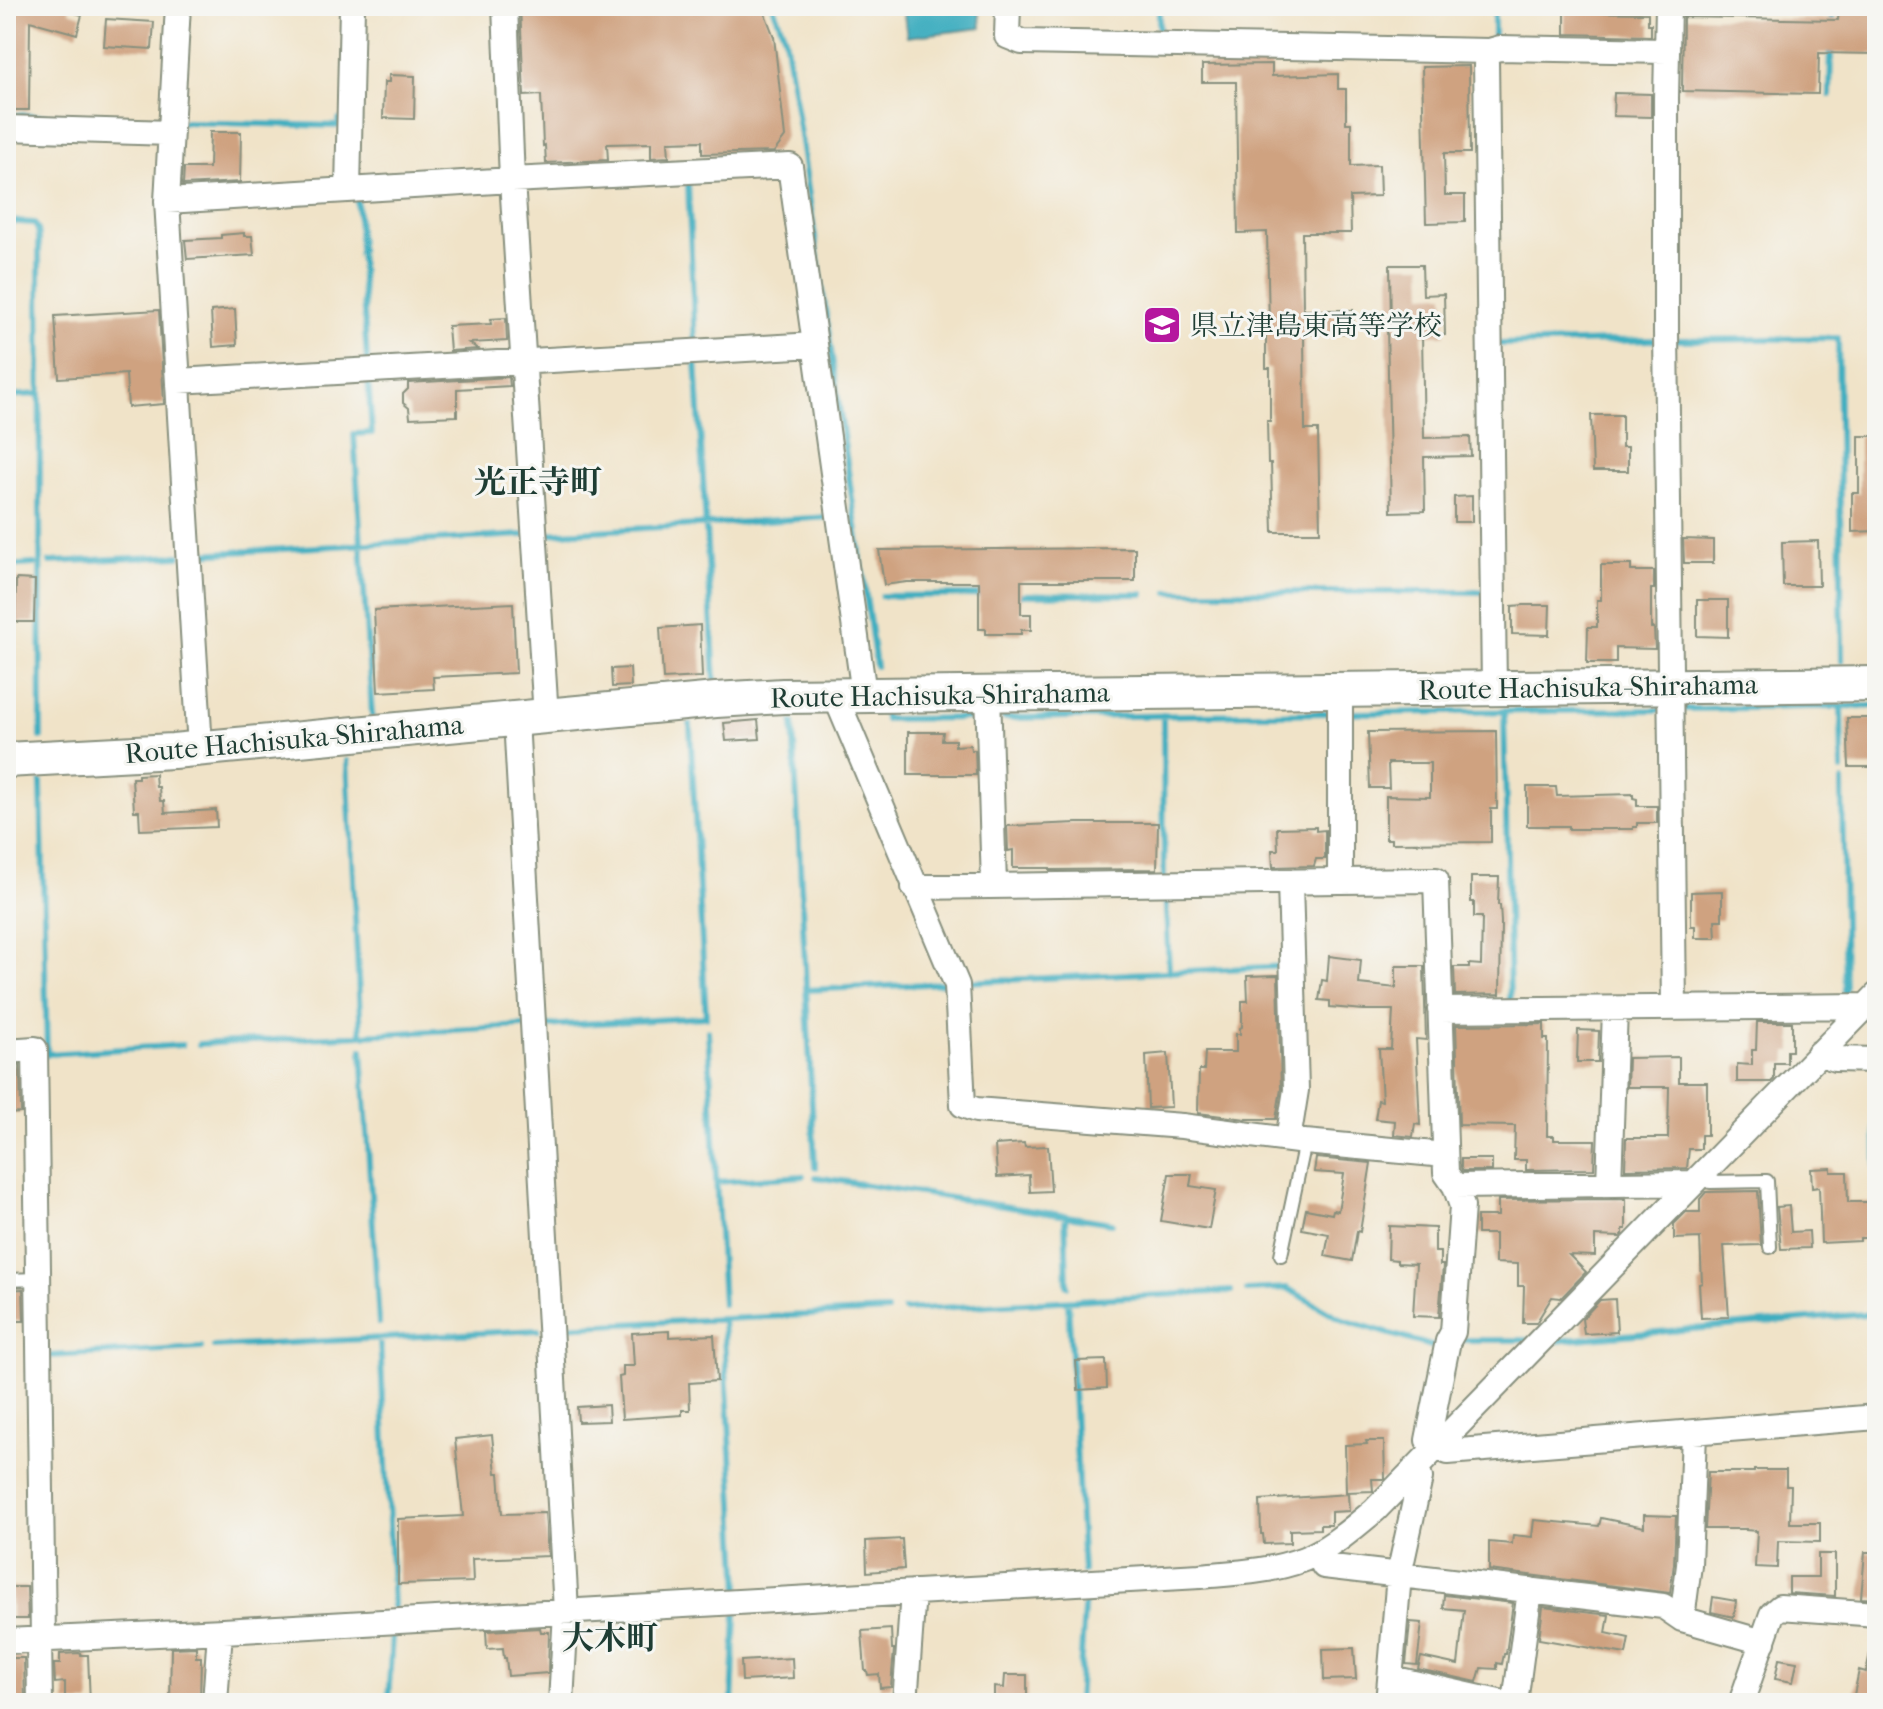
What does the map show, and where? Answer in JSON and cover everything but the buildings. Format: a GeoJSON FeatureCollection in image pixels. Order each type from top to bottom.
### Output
{"type":"FeatureCollection","features":[{"type":"Feature","properties":{"kind":"main road","name":"Route Hachisuka-Shirahama"},"geometry":{"type":"LineString","coordinates":[[6,760],[200,748],[716,700],[988,693],[1877,684]]}},
{"type":"Feature","properties":{"kind":"street"},"geometry":{"type":"LineString","coordinates":[[178,6],[167,201],[200,748]]}},
{"type":"Feature","properties":{"kind":"street"},"geometry":{"type":"LineString","coordinates":[[348,190],[352,6]]}},
{"type":"Feature","properties":{"kind":"street"},"geometry":{"type":"LineString","coordinates":[[505,6],[524,361],[531,718],[566,1611],[561,1703]]}},
{"type":"Feature","properties":{"kind":"street"},"geometry":{"type":"LineString","coordinates":[[1008,6],[1007,36],[1022,42],[1489,51],[1500,48],[1667,51]]}},
{"type":"Feature","properties":{"kind":"street"},"geometry":{"type":"LineString","coordinates":[[1668,6],[1666,331],[1674,1008]]}},
{"type":"Feature","properties":{"kind":"street"},"geometry":{"type":"LineString","coordinates":[[1489,51],[1486,59],[1494,688]]}},
{"type":"Feature","properties":{"kind":"street"},"geometry":{"type":"LineString","coordinates":[[6,128],[171,133]]}},
{"type":"Feature","properties":{"kind":"street"},"geometry":{"type":"LineString","coordinates":[[167,201],[790,166],[815,345],[850,695],[914,887],[957,985],[963,1105],[976,1110],[1182,1126],[1296,1141],[1445,1155]]}},
{"type":"Feature","properties":{"kind":"street"},"geometry":{"type":"LineString","coordinates":[[178,381],[815,345]]}},
{"type":"Feature","properties":{"kind":"street"},"geometry":{"type":"LineString","coordinates":[[1340,690],[1340,881]]}},
{"type":"Feature","properties":{"kind":"street"},"geometry":{"type":"LineString","coordinates":[[988,693],[994,885]]}},
{"type":"Feature","properties":{"kind":"street"},"geometry":{"type":"LineString","coordinates":[[914,887],[1436,880],[1446,1173],[1455,1186],[1462,1206],[1453,1332],[1448,1341],[1428,1440],[1448,1452],[1877,1417]]}},
{"type":"Feature","properties":{"kind":"street"},"geometry":{"type":"LineString","coordinates":[[1290,882],[1296,1141]]}},
{"type":"Feature","properties":{"kind":"street"},"geometry":{"type":"LineString","coordinates":[[1440,1010],[1674,1008],[1871,1000]]}},
{"type":"Feature","properties":{"kind":"street"},"geometry":{"type":"LineString","coordinates":[[6,1641],[1255,1572],[1306,1559],[1344,1536],[1375,1510],[1871,1000]]}},
{"type":"Feature","properties":{"kind":"street"},"geometry":{"type":"LineString","coordinates":[[1609,1184],[1615,1009]]}},
{"type":"Feature","properties":{"kind":"street"},"geometry":{"type":"LineString","coordinates":[[6,1051],[35,1049],[40,1703]]}},
{"type":"Feature","properties":{"kind":"street"},"geometry":{"type":"LineString","coordinates":[[1819,1053],[1835,1059],[1877,1060]]}},
{"type":"Feature","properties":{"kind":"street"},"geometry":{"type":"LineString","coordinates":[[1455,1186],[1609,1184],[1697,1179]]}},
{"type":"Feature","properties":{"kind":"street"},"geometry":{"type":"LineString","coordinates":[[1682,1619],[1689,1565],[1694,1433]]}},
{"type":"Feature","properties":{"kind":"street"},"geometry":{"type":"LineString","coordinates":[[1388,1703],[1399,1575],[1420,1478],[1417,1467]]}},
{"type":"Feature","properties":{"kind":"street"},"geometry":{"type":"LineString","coordinates":[[1317,1553],[1324,1566],[1663,1606],[1682,1619],[1763,1642]]}},
{"type":"Feature","properties":{"kind":"street"},"geometry":{"type":"LineString","coordinates":[[1515,1703],[1530,1590]]}},
{"type":"Feature","properties":{"kind":"street"},"geometry":{"type":"LineString","coordinates":[[905,1703],[913,1592]]}},
{"type":"Feature","properties":{"kind":"street"},"geometry":{"type":"LineString","coordinates":[[1741,1703],[1772,1614],[1780,1607],[1877,1614]]}},
{"type":"Feature","properties":{"kind":"street"},"geometry":{"type":"LineString","coordinates":[[215,1703],[220,1631]]}},
{"type":"Feature","properties":{"kind":"street"},"geometry":{"type":"LineString","coordinates":[[1391,1678],[1453,1698],[1503,1703]]}},
{"type":"Feature","properties":{"kind":"lane"},"geometry":{"type":"LineString","coordinates":[[1281,1255],[1296,1141]]}},
{"type":"Feature","properties":{"kind":"lane"},"geometry":{"type":"LineString","coordinates":[[1697,1179],[1710,1182],[1767,1181],[1770,1247]]}},
{"type":"Feature","properties":{"kind":"lane"},"geometry":{"type":"LineString","coordinates":[[6,1280],[38,1279]]}},
{"type":"Feature","properties":{"kind":"water"},"geometry":{"type":"Polygon","coordinates":[[[903,6],[979,6],[981,28],[907,37],[903,6]]]}},
{"type":"Feature","properties":{"kind":"waterway"},"geometry":{"type":"LineString","coordinates":[[773,6],[785,37],[876,666]]}},
{"type":"Feature","properties":{"kind":"waterway"},"geometry":{"type":"LineString","coordinates":[[1159,6],[1159,36]]}},
{"type":"Feature","properties":{"kind":"waterway"},"geometry":{"type":"LineString","coordinates":[[1494,6],[1494,40]]}},
{"type":"Feature","properties":{"kind":"waterway"},"geometry":{"type":"LineString","coordinates":[[1832,6],[1832,28]]}},
{"type":"Feature","properties":{"kind":"waterway"},"geometry":{"type":"LineString","coordinates":[[1830,95],[1831,47]]}},
{"type":"Feature","properties":{"kind":"waterway"},"geometry":{"type":"LineString","coordinates":[[6,115],[159,120]]}},
{"type":"Feature","properties":{"kind":"waterway"},"geometry":{"type":"LineString","coordinates":[[184,122],[338,126],[339,120]]}},
{"type":"Feature","properties":{"kind":"waterway"},"geometry":{"type":"LineString","coordinates":[[688,184],[695,345]]}},
{"type":"Feature","properties":{"kind":"waterway"},"geometry":{"type":"LineString","coordinates":[[357,199],[367,361]]}},
{"type":"Feature","properties":{"kind":"waterway"},"geometry":{"type":"LineString","coordinates":[[6,221],[34,223],[39,237],[41,737]]}},
{"type":"Feature","properties":{"kind":"waterway"},"geometry":{"type":"LineString","coordinates":[[1677,340],[1838,338],[1842,661]]}},
{"type":"Feature","properties":{"kind":"waterway"},"geometry":{"type":"LineString","coordinates":[[1500,344],[1653,340]]}},
{"type":"Feature","properties":{"kind":"waterway"},"geometry":{"type":"LineString","coordinates":[[696,360],[715,680]]}},
{"type":"Feature","properties":{"kind":"waterway"},"geometry":{"type":"LineString","coordinates":[[368,378],[372,433],[354,434],[372,715]]}},
{"type":"Feature","properties":{"kind":"waterway"},"geometry":{"type":"LineString","coordinates":[[6,396],[40,394]]}},
{"type":"Feature","properties":{"kind":"waterway"},"geometry":{"type":"LineString","coordinates":[[543,534],[831,517]]}},
{"type":"Feature","properties":{"kind":"waterway"},"geometry":{"type":"LineString","coordinates":[[198,554],[523,535]]}},
{"type":"Feature","properties":{"kind":"waterway"},"geometry":{"type":"LineString","coordinates":[[50,562],[179,556]]}},
{"type":"Feature","properties":{"kind":"waterway"},"geometry":{"type":"LineString","coordinates":[[6,566],[34,564]]}},
{"type":"Feature","properties":{"kind":"waterway"},"geometry":{"type":"LineString","coordinates":[[1169,592],[1486,592]]}},
{"type":"Feature","properties":{"kind":"waterway"},"geometry":{"type":"LineString","coordinates":[[1014,595],[1143,594]]}},
{"type":"Feature","properties":{"kind":"waterway"},"geometry":{"type":"LineString","coordinates":[[882,596],[987,595]]}},
{"type":"Feature","properties":{"kind":"waterway"},"geometry":{"type":"LineString","coordinates":[[1683,709],[1877,706]]}},
{"type":"Feature","properties":{"kind":"waterway"},"geometry":{"type":"LineString","coordinates":[[1841,707],[1842,770]]}},
{"type":"Feature","properties":{"kind":"waterway"},"geometry":{"type":"LineString","coordinates":[[1351,713],[1658,710]]}},
{"type":"Feature","properties":{"kind":"waterway"},"geometry":{"type":"LineString","coordinates":[[1504,711],[1510,1002]]}},
{"type":"Feature","properties":{"kind":"waterway"},"geometry":{"type":"LineString","coordinates":[[884,713],[885,719],[978,718]]}},
{"type":"Feature","properties":{"kind":"waterway"},"geometry":{"type":"LineString","coordinates":[[1004,718],[1329,713]]}},
{"type":"Feature","properties":{"kind":"waterway"},"geometry":{"type":"LineString","coordinates":[[1163,715],[1164,879]]}},
{"type":"Feature","properties":{"kind":"waterway"},"geometry":{"type":"LineString","coordinates":[[793,723],[815,1167]]}},
{"type":"Feature","properties":{"kind":"waterway"},"geometry":{"type":"LineString","coordinates":[[543,1026],[706,1017],[690,725]]}},
{"type":"Feature","properties":{"kind":"waterway"},"geometry":{"type":"LineString","coordinates":[[347,761],[361,1035]]}},
{"type":"Feature","properties":{"kind":"waterway"},"geometry":{"type":"LineString","coordinates":[[1842,782],[1845,998]]}},
{"type":"Feature","properties":{"kind":"waterway"},"geometry":{"type":"LineString","coordinates":[[41,783],[47,1055]]}},
{"type":"Feature","properties":{"kind":"waterway"},"geometry":{"type":"LineString","coordinates":[[1165,887],[1169,971]]}},
{"type":"Feature","properties":{"kind":"waterway"},"geometry":{"type":"LineString","coordinates":[[964,982],[1287,966]]}},
{"type":"Feature","properties":{"kind":"waterway"},"geometry":{"type":"LineString","coordinates":[[806,990],[947,983]]}},
{"type":"Feature","properties":{"kind":"waterway"},"geometry":{"type":"LineString","coordinates":[[199,1044],[523,1026]]}},
{"type":"Feature","properties":{"kind":"waterway"},"geometry":{"type":"LineString","coordinates":[[708,1031],[723,1304]]}},
{"type":"Feature","properties":{"kind":"waterway"},"geometry":{"type":"LineString","coordinates":[[47,1054],[182,1045]]}},
{"type":"Feature","properties":{"kind":"waterway"},"geometry":{"type":"LineString","coordinates":[[362,1050],[379,1323]]}},
{"type":"Feature","properties":{"kind":"waterway"},"geometry":{"type":"LineString","coordinates":[[1875,1071],[1877,1246]]}},
{"type":"Feature","properties":{"kind":"waterway"},"geometry":{"type":"LineString","coordinates":[[716,1182],[803,1176]]}},
{"type":"Feature","properties":{"kind":"waterway"},"geometry":{"type":"LineString","coordinates":[[816,1177],[1112,1223]]}},
{"type":"Feature","properties":{"kind":"waterway"},"geometry":{"type":"LineString","coordinates":[[1065,1215],[1067,1286]]}},
{"type":"Feature","properties":{"kind":"waterway"},"geometry":{"type":"LineString","coordinates":[[1247,1290],[1287,1288],[1343,1320],[1438,1348],[1437,1352]]}},
{"type":"Feature","properties":{"kind":"waterway"},"geometry":{"type":"LineString","coordinates":[[904,1310],[1231,1291]]}},
{"type":"Feature","properties":{"kind":"waterway"},"geometry":{"type":"LineString","coordinates":[[1068,1301],[1083,1571]]}},
{"type":"Feature","properties":{"kind":"waterway"},"geometry":{"type":"LineString","coordinates":[[560,1327],[887,1311]]}},
{"type":"Feature","properties":{"kind":"waterway"},"geometry":{"type":"LineString","coordinates":[[1555,1341],[1877,1313]]}},
{"type":"Feature","properties":{"kind":"waterway"},"geometry":{"type":"LineString","coordinates":[[723,1319],[739,1589]]}},
{"type":"Feature","properties":{"kind":"waterway"},"geometry":{"type":"LineString","coordinates":[[214,1347],[538,1330]]}},
{"type":"Feature","properties":{"kind":"waterway"},"geometry":{"type":"LineString","coordinates":[[380,1339],[393,1607]]}},
{"type":"Feature","properties":{"kind":"waterway"},"geometry":{"type":"LineString","coordinates":[[1455,1340],[1527,1340]]}},
{"type":"Feature","properties":{"kind":"waterway"},"geometry":{"type":"LineString","coordinates":[[49,1356],[201,1348]]}},
{"type":"Feature","properties":{"kind":"waterway"},"geometry":{"type":"LineString","coordinates":[[1078,1703],[1085,1594]]}},
{"type":"Feature","properties":{"kind":"waterway"},"geometry":{"type":"LineString","coordinates":[[732,1703],[736,1615]]}},
{"type":"Feature","properties":{"kind":"waterway"},"geometry":{"type":"LineString","coordinates":[[388,1703],[392,1635]]}},
{"type":"Feature","properties":{"kind":"place","name":"県立津島東高等学校"},"geometry":{"type":"Point","coordinates":[1162,325]}},
{"type":"Feature","properties":{"kind":"district","name":"光正寺町"},"geometry":{"type":"Point","coordinates":[538,482]}},
{"type":"Feature","properties":{"kind":"district","name":"大木町"},"geometry":{"type":"Point","coordinates":[610,1638]}}]}
